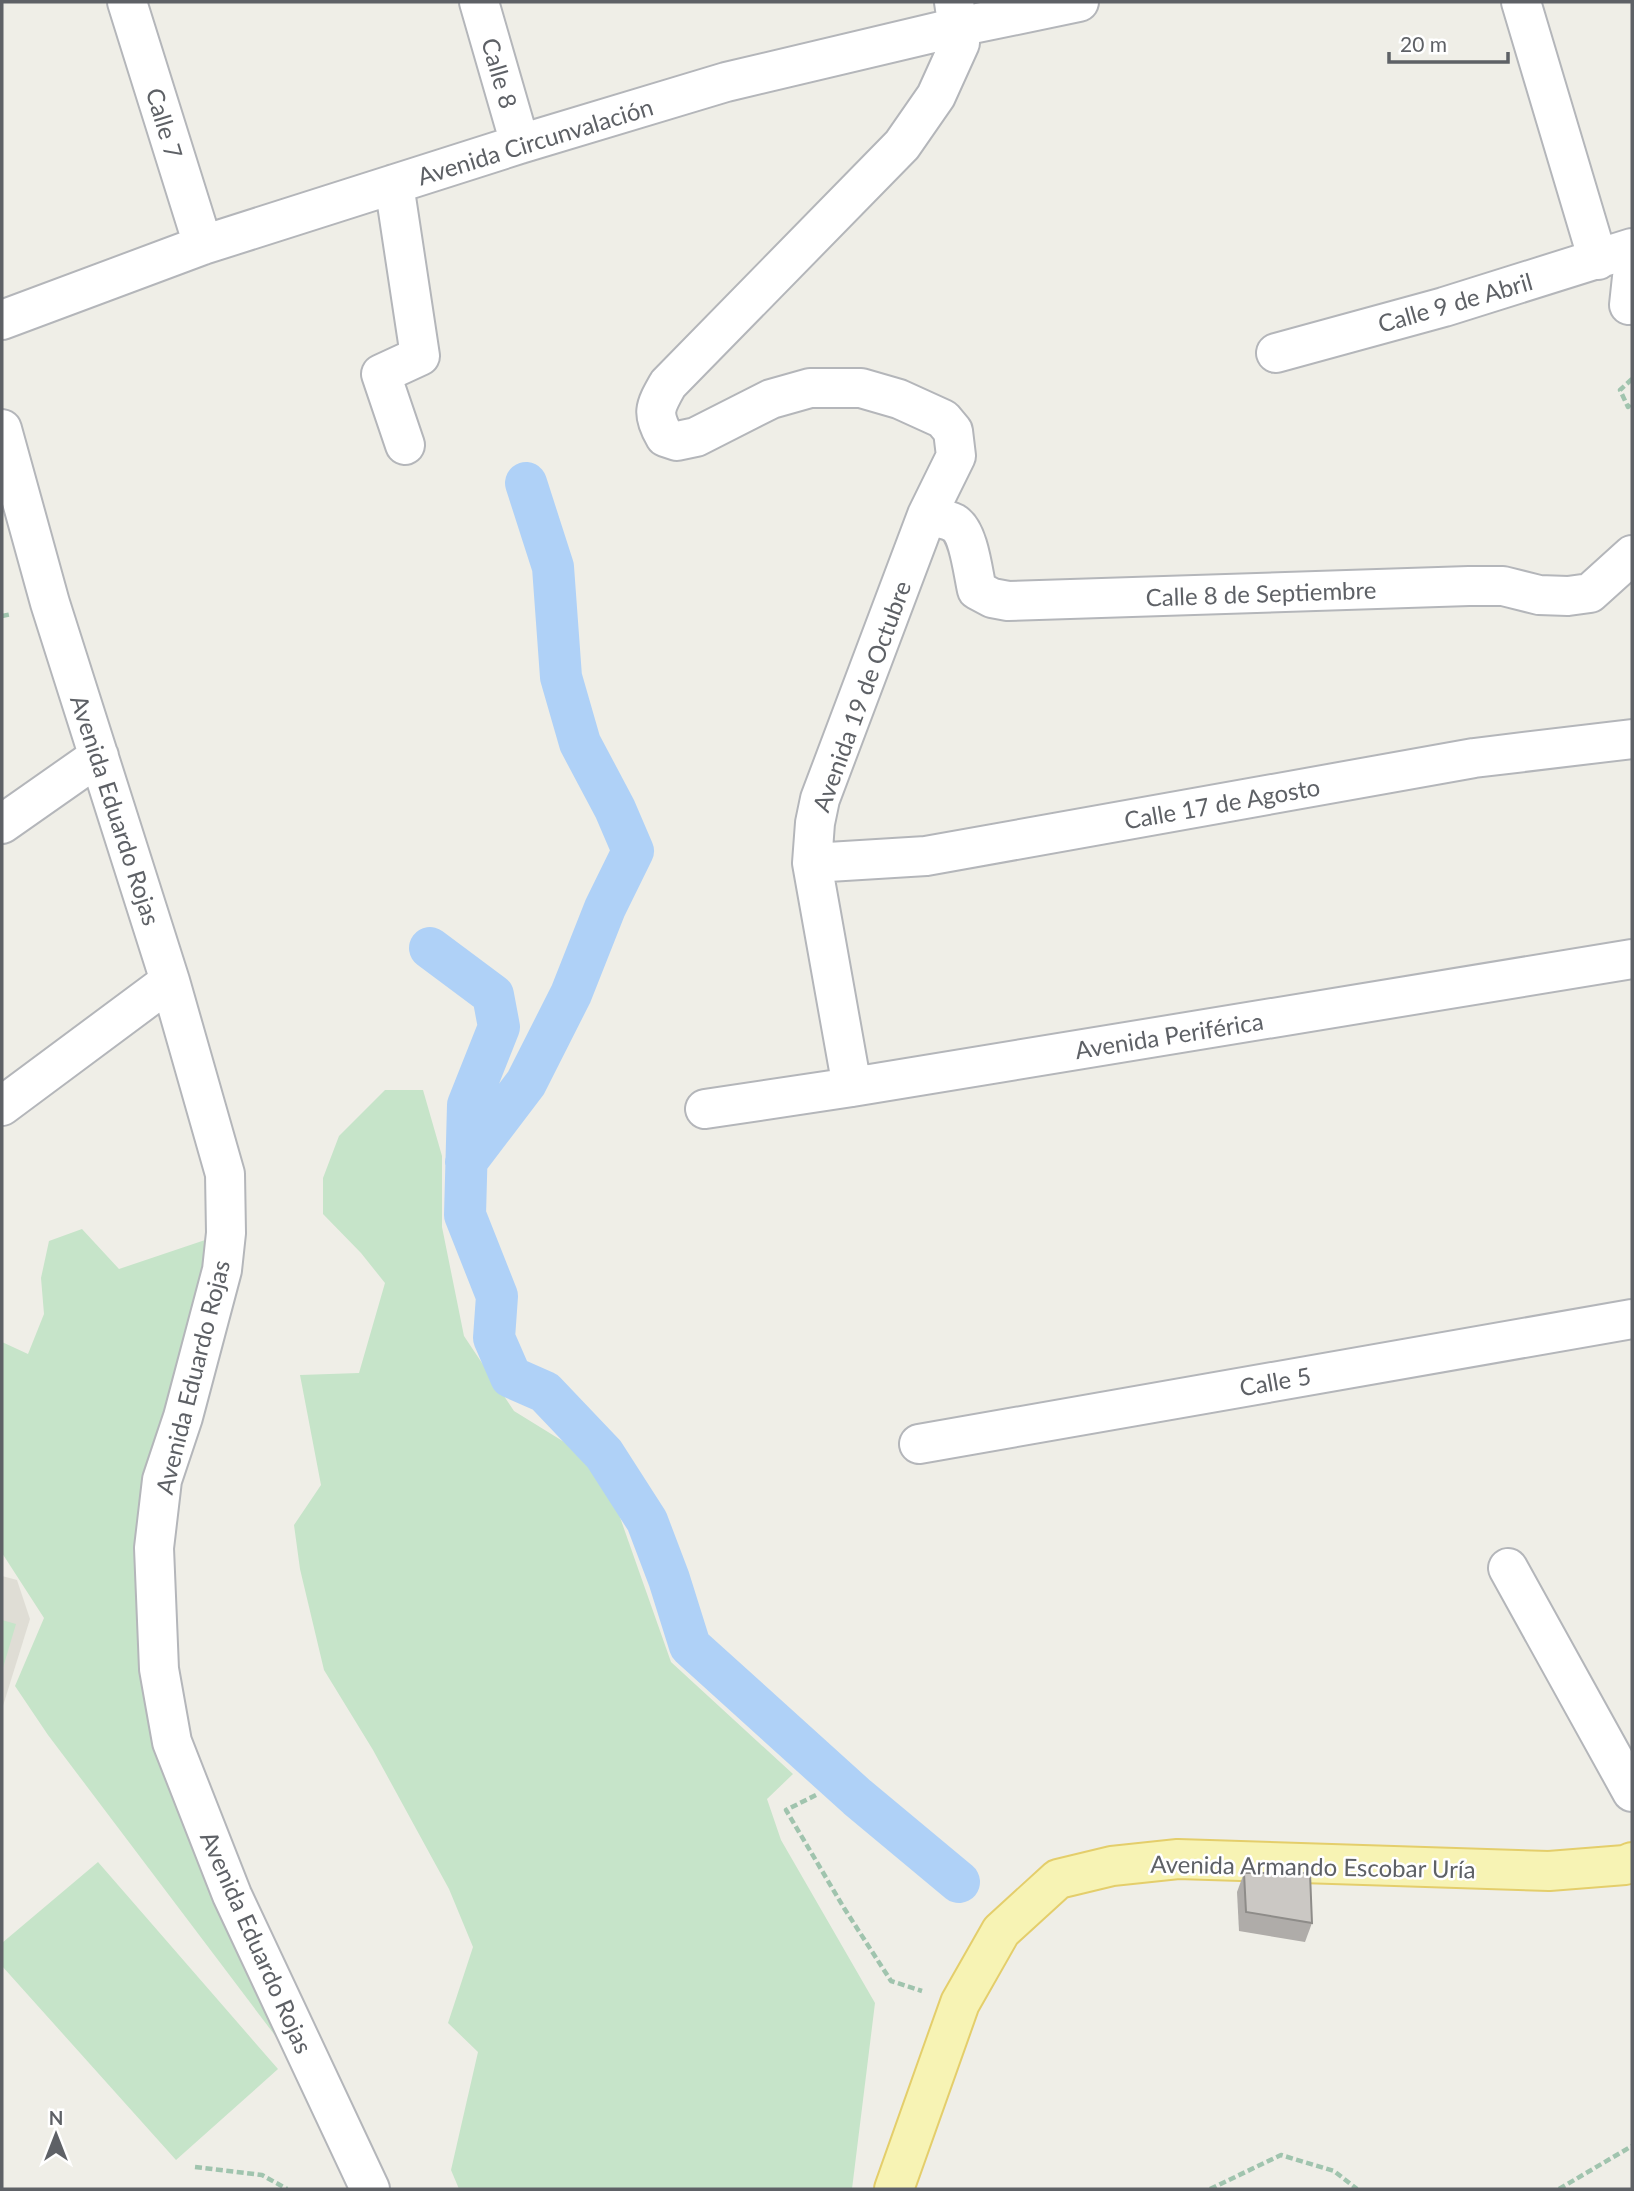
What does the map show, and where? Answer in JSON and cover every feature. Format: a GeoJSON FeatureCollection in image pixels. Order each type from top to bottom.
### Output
{"type":"FeatureCollection","features":[{"type":"Feature","properties":{"kind":"main road","name":"Avenida Armando Escobar Uría"},"geometry":{"type":"LineString","coordinates":[[894,2189],[960,2003],[1001,1931],[1058,1879],[1112,1866],[1178,1859],[1549,1871],[1625,1865],[1632,1862]]}},
{"type":"Feature","properties":{"kind":"street","name":"Calle 7"},"geometry":{"type":"LineString","coordinates":[[127,2],[203,245]]}},
{"type":"Feature","properties":{"kind":"street","name":"Calle 8"},"geometry":{"type":"LineString","coordinates":[[479,2],[520,144]]}},
{"type":"Feature","properties":{"kind":"street","name":"Avenida Circunvalación"},"geometry":{"type":"LineString","coordinates":[[2,320],[203,245],[520,144],[956,14],[1079,2]]}},
{"type":"Feature","properties":{"kind":"street"},"geometry":{"type":"LineString","coordinates":[[1521,2],[1615,254]]}},
{"type":"Feature","properties":{"kind":"street","name":"Avenida 19 de Octubre"},"geometry":{"type":"LineString","coordinates":[[852,1087],[812,863],[815,823],[820,799],[928,514],[957,456],[953,431],[943,419],[899,399],[861,388],[810,388],[771,399],[696,437],[677,441],[665,437],[656,420],[656,405],[668,384],[902,145],[936,96],[960,43],[956,14]]}},
{"type":"Feature","properties":{"kind":"street"},"geometry":{"type":"LineString","coordinates":[[394,184],[420,356],[381,374],[405,444]]}},
{"type":"Feature","properties":{"kind":"street","name":"Calle 9 de Abril"},"geometry":{"type":"LineString","coordinates":[[1276,353],[1444,307],[1615,254]]}},
{"type":"Feature","properties":{"kind":"street","name":"Avenida Eduardo Rojas"},"geometry":{"type":"LineString","coordinates":[[2,429],[50,603],[170,981],[225,1174],[226,1233],[222,1270],[183,1417],[162,1480],[154,1548],[159,1669],[172,1742],[232,1895],[370,2189]]}},
{"type":"Feature","properties":{"kind":"street","name":"Calle 8 de Septiembre"},"geometry":{"type":"LineString","coordinates":[[928,514],[953,522],[961,528],[967,541],[977,590],[992,598],[1008,601],[1469,586],[1503,586],[1539,595],[1568,596],[1590,593],[1632,555]]}},
{"type":"Feature","properties":{"kind":"street","name":"Calle 17 de Agosto"},"geometry":{"type":"LineString","coordinates":[[812,863],[926,856],[1474,758],[1632,739]]}},
{"type":"Feature","properties":{"kind":"street"},"geometry":{"type":"LineString","coordinates":[[2,824],[99,757]]}},
{"type":"Feature","properties":{"kind":"street","name":"Avenida Periférica"},"geometry":{"type":"LineString","coordinates":[[705,1109],[1632,959]]}},
{"type":"Feature","properties":{"kind":"street"},"geometry":{"type":"LineString","coordinates":[[2,1106],[170,981]]}},
{"type":"Feature","properties":{"kind":"street","name":"Calle 5"},"geometry":{"type":"LineString","coordinates":[[919,1444],[1632,1319]]}},
{"type":"Feature","properties":{"kind":"street"},"geometry":{"type":"LineString","coordinates":[[1508,1568],[1632,1792]]}},
{"type":"Feature","properties":{"kind":"path"},"geometry":{"type":"LineString","coordinates":[[1632,379],[1620,390],[1628,407],[1632,402]]}},
{"type":"Feature","properties":{"kind":"path"},"geometry":{"type":"LineString","coordinates":[[816,1795],[786,1810],[891,1981],[960,2003]]}},
{"type":"Feature","properties":{"kind":"path"},"geometry":{"type":"LineString","coordinates":[[1559,2189],[1632,2146]]}},
{"type":"Feature","properties":{"kind":"path"},"geometry":{"type":"LineString","coordinates":[[1210,2189],[1281,2155],[1334,2171],[1357,2189]]}},
{"type":"Feature","properties":{"kind":"path"},"geometry":{"type":"LineString","coordinates":[[195,2167],[262,2175],[287,2189]]}},
{"type":"Feature","properties":{"kind":"shaded area"},"geometry":{"type":"Polygon","coordinates":[[[2,1576],[17,1580],[30,1619],[2,1709],[2,1576]]]}},
{"type":"Feature","properties":{"kind":"green space"},"geometry":{"type":"Polygon","coordinates":[[[385,1090],[423,1090],[442,1156],[442,1227],[464,1336],[514,1411],[582,1453],[616,1506],[671,1662],[793,1774],[767,1799],[781,1840],[875,2003],[852,2189],[459,2189],[451,2170],[478,2052],[448,2023],[473,1947],[449,1889],[373,1750],[324,1670],[300,1569],[294,1525],[321,1485],[300,1375],[359,1373],[385,1283],[361,1253],[323,1214],[323,1178],[339,1136],[385,1090]]]}},
{"type":"Feature","properties":{"kind":"green space"},"geometry":{"type":"Polygon","coordinates":[[[82,1229],[119,1269],[214,1237],[178,1408],[165,1672],[260,1920],[357,2144],[48,1735],[15,1686],[44,1618],[2,1553],[2,1342],[28,1354],[44,1314],[41,1278],[49,1241],[82,1229]]]}},
{"type":"Feature","properties":{"kind":"green space"},"geometry":{"type":"Polygon","coordinates":[[[2,1620],[16,1624],[2,1671],[2,1620]]]}},
{"type":"Feature","properties":{"kind":"green space"},"geometry":{"type":"Polygon","coordinates":[[[98,1862],[278,2069],[176,2160],[2,1966],[2,1943],[98,1862]]]}},
{"type":"Feature","properties":{"kind":"building"},"geometry":{"type":"Polygon","coordinates":[[[1244,1873],[1310,1873],[1312,1923],[1246,1912],[1244,1873]]]}},
{"type":"Feature","properties":{"kind":"waterway"},"geometry":{"type":"LineString","coordinates":[[466,1162],[526,1083],[571,994],[605,908],[633,851],[615,809],[580,743],[561,677],[553,567],[526,483]]}},
{"type":"Feature","properties":{"kind":"waterway"},"geometry":{"type":"LineString","coordinates":[[430,948],[493,995],[499,1027],[468,1105],[465,1215],[497,1296],[494,1338],[511,1377],[545,1392],[604,1454],[647,1521],[690,1646],[857,1797],[959,1882]]}}]}
